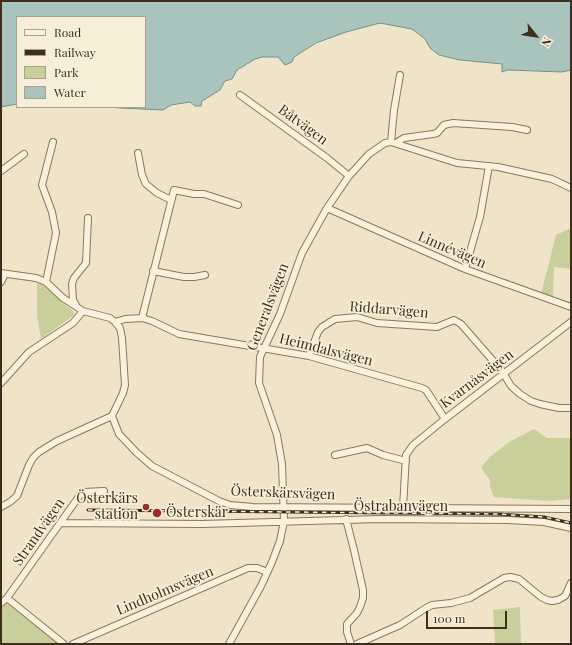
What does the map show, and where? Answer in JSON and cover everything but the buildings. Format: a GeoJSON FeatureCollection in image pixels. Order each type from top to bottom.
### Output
{"type":"FeatureCollection","features":[{"type":"Feature","properties":{"kind":"street"},"geometry":{"type":"LineString","coordinates":[[400,75],[394,110],[393,143],[457,163],[489,166],[552,180],[571,188]]}},
{"type":"Feature","properties":{"kind":"street","name":"Båtvägen"},"geometry":{"type":"LineString","coordinates":[[240,95],[327,158],[349,176]]}},
{"type":"Feature","properties":{"kind":"street","name":"Generalsvägen"},"geometry":{"type":"LineString","coordinates":[[229,644],[267,572],[280,541],[284,521],[283,469],[279,445],[259,383],[260,356],[273,332],[302,253],[327,208],[349,176],[369,154],[385,143],[393,143],[404,138],[437,133],[444,125],[453,123],[512,126],[527,130]]}},
{"type":"Feature","properties":{"kind":"street"},"geometry":{"type":"LineString","coordinates":[[46,282],[56,233],[52,212],[42,186],[53,142]]}},
{"type":"Feature","properties":{"kind":"street"},"geometry":{"type":"LineString","coordinates":[[138,153],[142,175],[146,184],[157,193],[171,200]]}},
{"type":"Feature","properties":{"kind":"street"},"geometry":{"type":"LineString","coordinates":[[1,171],[24,154]]}},
{"type":"Feature","properties":{"kind":"street"},"geometry":{"type":"LineString","coordinates":[[465,270],[480,217],[489,166]]}},
{"type":"Feature","properties":{"kind":"street"},"geometry":{"type":"LineString","coordinates":[[142,318],[174,190],[194,194],[204,194],[238,205]]}},
{"type":"Feature","properties":{"kind":"street","name":"Linnévägen"},"geometry":{"type":"LineString","coordinates":[[327,208],[465,270],[571,307]]}},
{"type":"Feature","properties":{"kind":"street"},"geometry":{"type":"LineString","coordinates":[[81,310],[73,300],[72,284],[74,278],[86,263],[88,218]]}},
{"type":"Feature","properties":{"kind":"street"},"geometry":{"type":"LineString","coordinates":[[153,271],[184,277],[205,275]]}},
{"type":"Feature","properties":{"kind":"street"},"geometry":{"type":"LineString","coordinates":[[1,282],[3,273],[36,278],[46,282],[63,298],[81,310],[110,318],[115,322],[120,328],[122,338],[125,385],[123,393],[112,416],[57,441],[39,452],[29,465],[17,496],[7,505],[1,507]]}},
{"type":"Feature","properties":{"kind":"street"},"geometry":{"type":"LineString","coordinates":[[1,383],[28,352],[73,323],[81,310]]}},
{"type":"Feature","properties":{"kind":"street","name":"Riddarvägen"},"geometry":{"type":"LineString","coordinates":[[309,356],[318,332],[322,327],[335,319],[357,317],[377,323],[437,327],[454,320],[461,324],[516,391],[531,401],[550,406],[571,408]]}},
{"type":"Feature","properties":{"kind":"street","name":"Heimdalsvägen"},"geometry":{"type":"LineString","coordinates":[[115,322],[125,319],[142,318],[152,321],[179,334],[309,356],[426,390],[445,418]]}},
{"type":"Feature","properties":{"kind":"street","name":"Kvarnåsvägen"},"geometry":{"type":"LineString","coordinates":[[403,508],[406,461],[408,452],[413,445],[445,418],[571,322]]}},
{"type":"Feature","properties":{"kind":"street","name":"Österskärsvägen"},"geometry":{"type":"LineString","coordinates":[[112,416],[119,434],[152,466],[219,501],[230,505],[284,507],[571,509]]}},
{"type":"Feature","properties":{"kind":"street"},"geometry":{"type":"LineString","coordinates":[[335,455],[367,448],[383,455],[406,461]]}},
{"type":"Feature","properties":{"kind":"street","name":"Strandvägen"},"geometry":{"type":"LineString","coordinates":[[1,602],[7,598],[77,499],[84,492],[104,491]]}},
{"type":"Feature","properties":{"kind":"street"},"geometry":{"type":"LineString","coordinates":[[346,519],[363,590],[363,598],[360,607],[348,624],[347,632],[351,644]]}},
{"type":"Feature","properties":{"kind":"street","name":"Östrabanvägen"},"geometry":{"type":"LineString","coordinates":[[61,523],[202,524],[346,519],[508,520],[544,522],[571,528]]}},
{"type":"Feature","properties":{"kind":"street","name":"Lindholmsvägen"},"geometry":{"type":"LineString","coordinates":[[73,644],[248,568],[257,568],[267,572]]}},
{"type":"Feature","properties":{"kind":"street"},"geometry":{"type":"LineString","coordinates":[[357,644],[400,625],[432,605],[451,603],[470,598],[504,578],[510,577],[519,579],[541,597],[550,601],[562,599],[568,592],[571,583]]}},
{"type":"Feature","properties":{"kind":"street"},"geometry":{"type":"LineString","coordinates":[[7,598],[64,644]]}},
{"type":"Feature","properties":{"kind":"green space"},"geometry":{"type":"Polygon","coordinates":[[[571,228],[571,269],[554,267],[553,297],[541,294],[556,235],[571,228]]]}},
{"type":"Feature","properties":{"kind":"green space"},"geometry":{"type":"Polygon","coordinates":[[[37,283],[44,286],[73,311],[74,315],[41,339],[37,316],[37,283]]]}},
{"type":"Feature","properties":{"kind":"green space"},"geometry":{"type":"Polygon","coordinates":[[[534,429],[547,438],[571,438],[571,499],[549,501],[494,497],[490,487],[490,480],[481,467],[491,456],[509,442],[534,429]]]}},
{"type":"Feature","properties":{"kind":"green space"},"geometry":{"type":"Polygon","coordinates":[[[5,603],[11,605],[60,644],[4,644],[1,642],[1,606],[5,603]]]}},
{"type":"Feature","properties":{"kind":"green space"},"geometry":{"type":"Polygon","coordinates":[[[520,607],[521,644],[479,644],[495,643],[493,610],[520,607]]]}},
{"type":"Feature","properties":{"kind":"water"},"geometry":{"type":"Polygon","coordinates":[[[1,1],[571,1],[571,70],[562,72],[508,70],[502,72],[502,64],[460,60],[439,55],[430,48],[425,39],[412,29],[380,23],[346,32],[316,43],[294,57],[292,62],[285,65],[278,57],[262,57],[255,59],[237,70],[232,79],[225,81],[220,90],[202,101],[201,106],[195,106],[190,102],[171,105],[163,110],[120,108],[146,108],[146,16],[16,16],[16,104],[1,107],[1,1]]]}},
{"type":"Feature","properties":{"kind":"railway"},"geometry":{"type":"LineString","coordinates":[[88,510],[497,514],[544,517],[571,523]]}},
{"type":"Feature","properties":{"kind":"place","name":"Österkärs station"},"geometry":{"type":"Point","coordinates":[146,507]}},
{"type":"Feature","properties":{"kind":"place","name":"Österskär"},"geometry":{"type":"Point","coordinates":[157,513]}}]}
